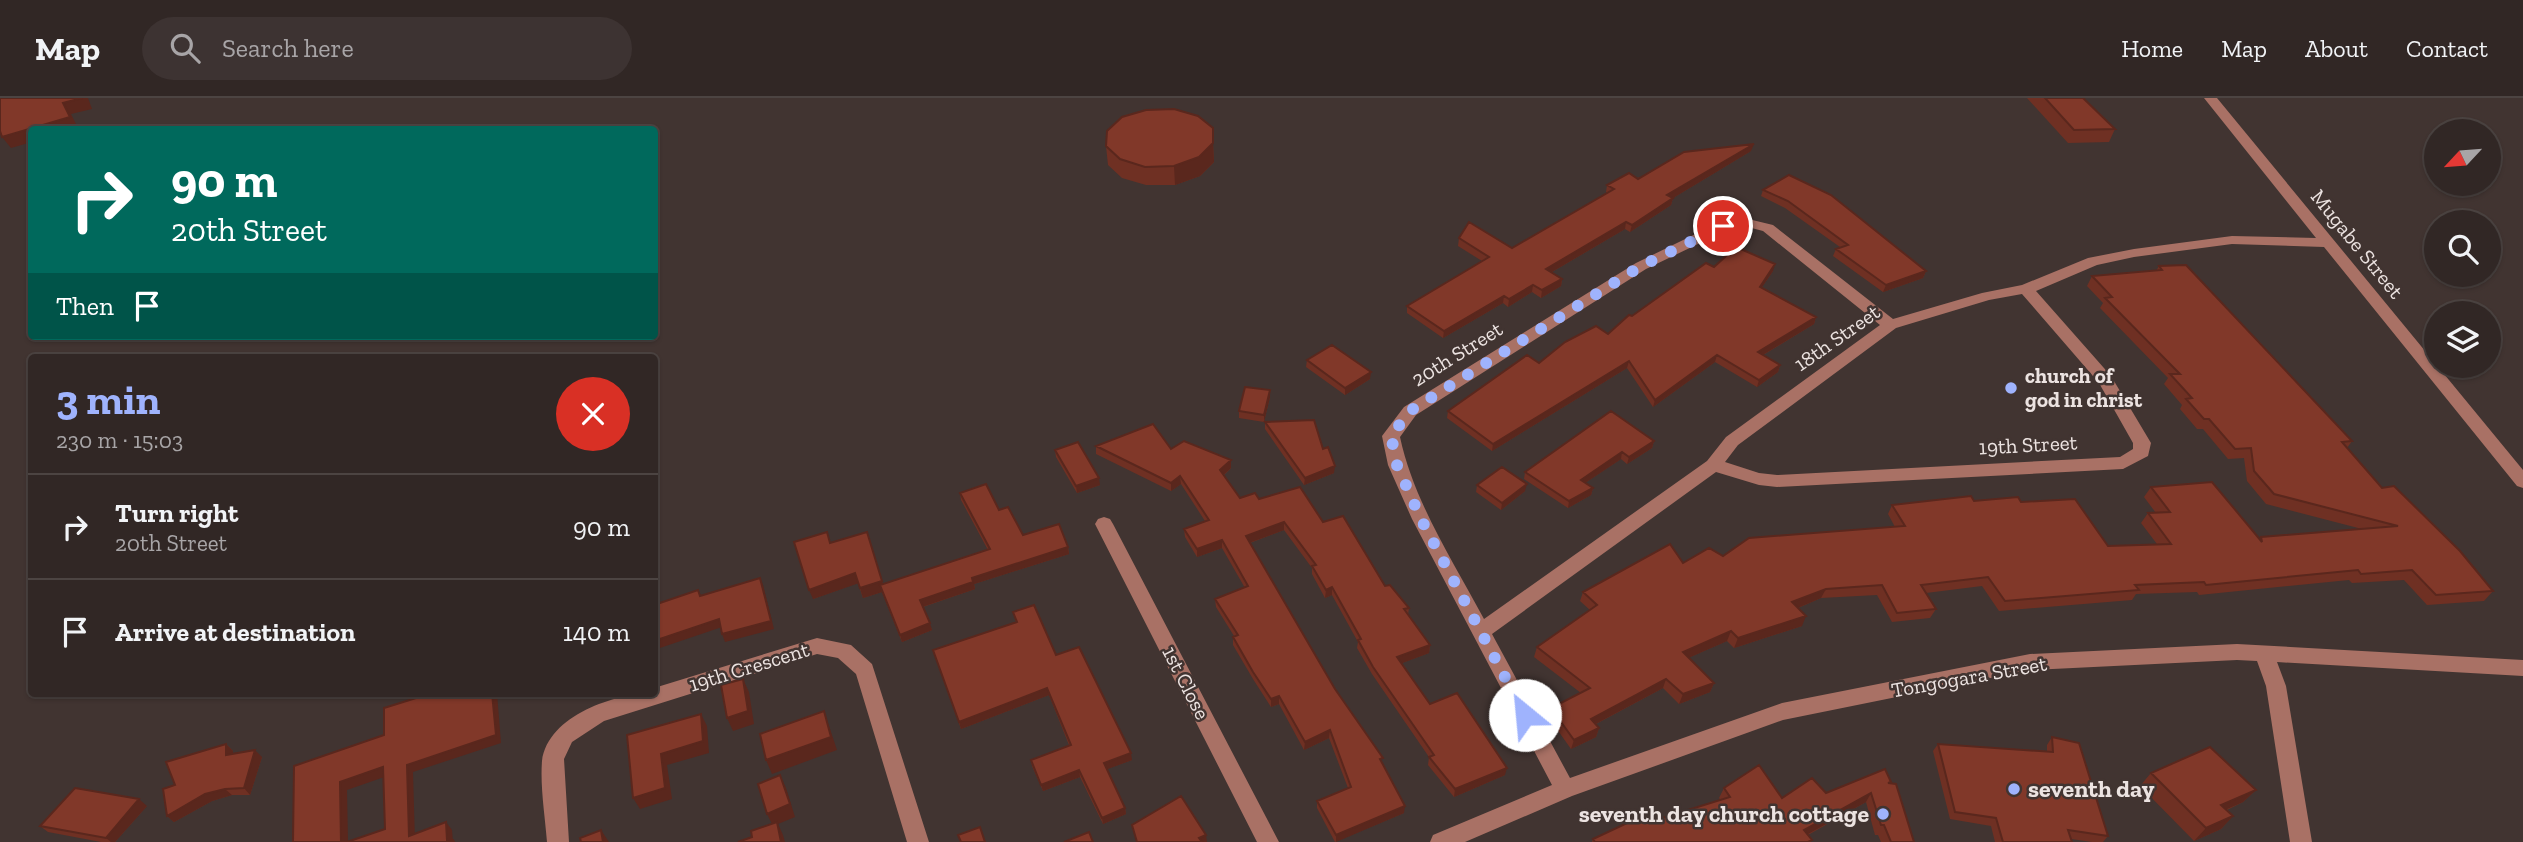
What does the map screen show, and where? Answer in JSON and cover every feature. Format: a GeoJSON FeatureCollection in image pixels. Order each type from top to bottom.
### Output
{"type":"FeatureCollection","features":[{"type":"Feature","properties":{"kind":"street","name":"Mugabe Street"},"geometry":{"type":"LineString","coordinates":[[2210,98],[2523,482]]}},
{"type":"Feature","properties":{"kind":"street","name":"20th Street"},"geometry":{"type":"LineString","coordinates":[[1564,789],[1421,519],[1397,465],[1391,436],[1410,411],[1641,266],[1723,226],[1744,222],[1768,228],[1890,325]]}},
{"type":"Feature","properties":{"kind":"street","name":"18th Street"},"geometry":{"type":"LineString","coordinates":[[1481,632],[1713,465],[1732,442],[1890,325],[1987,296],[2026,289],[2093,261],[2146,251],[2232,240],[2330,243]]}},
{"type":"Feature","properties":{"kind":"street","name":"19th Street"},"geometry":{"type":"LineString","coordinates":[[1713,465],[1759,479],[1777,481],[2123,463],[2135,457],[2142,452],[2142,443],[2105,380],[2026,289]]}},
{"type":"Feature","properties":{"kind":"street","name":"1st Close"},"geometry":{"type":"LineString","coordinates":[[1104,524],[1268,842]]}},
{"type":"Feature","properties":{"kind":"street","name":"19th Crescent"},"geometry":{"type":"LineString","coordinates":[[658,695],[817,646],[844,651],[865,670],[918,842]]}},
{"type":"Feature","properties":{"kind":"street","name":"Tongogara Street"},"geometry":{"type":"LineString","coordinates":[[1441,842],[1564,789],[1782,712],[2030,662],[2237,652],[2523,668]]}},
{"type":"Feature","properties":{"kind":"street"},"geometry":{"type":"LineString","coordinates":[[2264,653],[2276,686],[2301,842]]}},
{"type":"Feature","properties":{"kind":"street","name":"19th Crescent"},"geometry":{"type":"LineString","coordinates":[[558,842],[553,760],[564,736],[597,714],[652,697]]}},
{"type":"Feature","properties":{"kind":"building"},"geometry":{"type":"Polygon","coordinates":[[[0,98],[82,98],[63,103],[70,117],[39,126],[28,126],[28,129],[2,137],[0,98]]]}},
{"type":"Feature","properties":{"kind":"building"},"geometry":{"type":"Polygon","coordinates":[[[2045,98],[2083,98],[2115,129],[2074,130],[2045,98]]]}},
{"type":"Feature","properties":{"kind":"building"},"geometry":{"type":"Polygon","coordinates":[[[1174,109],[1198,116],[1213,128],[1213,143],[1199,157],[1174,166],[1145,167],[1120,159],[1106,146],[1107,131],[1122,117],[1146,110],[1174,109]]]}},
{"type":"Feature","properties":{"kind":"building"},"geometry":{"type":"Polygon","coordinates":[[[1754,144],[1667,195],[1673,198],[1632,225],[1626,222],[1546,269],[1562,279],[1542,290],[1533,285],[1509,299],[1504,296],[1444,331],[1407,306],[1489,257],[1459,238],[1469,222],[1512,248],[1614,189],[1607,185],[1629,173],[1638,179],[1684,152],[1754,144]]]}},
{"type":"Feature","properties":{"kind":"building"},"geometry":{"type":"Polygon","coordinates":[[[1789,175],[1831,195],[1926,271],[1886,285],[1836,249],[1848,245],[1788,201],[1763,190],[1789,175]]]}},
{"type":"Feature","properties":{"kind":"building"},"geometry":{"type":"Polygon","coordinates":[[[1736,247],[1775,264],[1760,287],[1816,317],[1758,352],[1780,365],[1759,380],[1717,355],[1655,400],[1629,361],[1493,444],[1448,411],[1527,355],[1539,363],[1565,342],[1596,326],[1608,334],[1629,315],[1632,316],[1706,263],[1714,267],[1736,247]]]}},
{"type":"Feature","properties":{"kind":"building"},"geometry":{"type":"Polygon","coordinates":[[[2186,265],[2352,441],[2342,442],[2382,488],[2394,486],[2460,551],[2493,591],[2436,595],[2412,570],[2361,574],[2358,570],[2206,585],[2204,582],[2135,585],[2139,590],[2005,601],[1988,577],[1921,585],[1936,609],[1897,613],[1882,585],[1826,589],[1792,602],[1806,616],[1738,638],[1731,631],[1683,652],[1714,683],[1683,694],[1666,679],[1591,719],[1599,728],[1574,740],[1551,708],[1590,688],[1537,647],[1597,605],[1583,592],[1670,544],[1683,563],[1709,548],[1723,556],[1749,538],[1905,526],[1892,505],[1971,496],[1974,501],[2018,497],[2021,502],[2075,499],[2108,546],[2171,544],[2148,513],[2170,512],[2151,487],[2212,482],[2262,542],[2261,537],[2398,526],[2274,494],[2254,471],[2251,448],[2235,449],[2209,419],[2204,419],[2186,399],[2192,398],[2170,374],[2180,374],[2105,298],[2112,297],[2092,276],[2162,270],[2159,266],[2186,265]]]}},
{"type":"Feature","properties":{"kind":"building"},"geometry":{"type":"Polygon","coordinates":[[[1332,345],[1371,372],[1345,388],[1307,360],[1332,345]]]}},
{"type":"Feature","properties":{"kind":"building"},"geometry":{"type":"Polygon","coordinates":[[[1245,387],[1270,390],[1264,415],[1239,411],[1245,387]]]}},
{"type":"Feature","properties":{"kind":"building"},"geometry":{"type":"Polygon","coordinates":[[[1611,411],[1654,441],[1629,457],[1622,452],[1581,480],[1593,488],[1569,501],[1525,472],[1611,411]]]}},
{"type":"Feature","properties":{"kind":"building"},"geometry":{"type":"Polygon","coordinates":[[[1314,420],[1323,449],[1328,447],[1335,466],[1305,478],[1265,422],[1314,420]]]}},
{"type":"Feature","properties":{"kind":"building"},"geometry":{"type":"Polygon","coordinates":[[[1153,424],[1171,449],[1184,441],[1231,460],[1220,470],[1240,498],[1255,493],[1259,499],[1300,487],[1323,522],[1343,516],[1385,586],[1390,585],[1409,608],[1404,609],[1430,645],[1397,657],[1430,704],[1457,693],[1507,768],[1455,789],[1429,757],[1434,755],[1373,667],[1332,587],[1326,590],[1312,566],[1316,565],[1284,522],[1246,536],[1335,689],[1383,758],[1380,759],[1405,806],[1336,835],[1317,801],[1351,787],[1330,730],[1305,742],[1279,696],[1271,699],[1233,637],[1238,635],[1215,599],[1248,586],[1222,540],[1197,549],[1184,529],[1209,520],[1180,476],[1171,483],[1096,446],[1153,424]]]}},
{"type":"Feature","properties":{"kind":"building"},"geometry":{"type":"Polygon","coordinates":[[[1078,442],[1099,478],[1076,486],[1055,450],[1078,442]]]}},
{"type":"Feature","properties":{"kind":"building"},"geometry":{"type":"Polygon","coordinates":[[[1502,467],[1527,484],[1502,503],[1477,485],[1502,467]]]}},
{"type":"Feature","properties":{"kind":"building"},"geometry":{"type":"Polygon","coordinates":[[[986,484],[999,510],[1008,507],[1023,535],[1059,524],[1068,547],[972,578],[973,582],[920,600],[930,623],[900,635],[880,585],[990,549],[960,493],[986,484]]]}},
{"type":"Feature","properties":{"kind":"building"},"geometry":{"type":"Polygon","coordinates":[[[827,532],[830,543],[867,532],[882,581],[860,588],[855,573],[809,590],[794,542],[827,532]]]}},
{"type":"Feature","properties":{"kind":"building"},"geometry":{"type":"Polygon","coordinates":[[[760,578],[771,621],[722,634],[719,619],[658,640],[658,604],[698,590],[700,596],[760,578]]]}},
{"type":"Feature","properties":{"kind":"building"},"geometry":{"type":"Polygon","coordinates":[[[1034,605],[1056,655],[1079,647],[1131,753],[1104,763],[1125,808],[1102,818],[1079,770],[1041,785],[1031,760],[1071,745],[1047,688],[959,722],[933,650],[1017,622],[1013,612],[1034,605]]]}},
{"type":"Feature","properties":{"kind":"building"},"geometry":{"type":"Polygon","coordinates":[[[743,679],[748,711],[727,718],[721,685],[743,679]]]}},
{"type":"Feature","properties":{"kind":"building"},"geometry":{"type":"Polygon","coordinates":[[[492,697],[496,735],[407,765],[409,836],[446,822],[447,840],[454,842],[347,842],[385,829],[383,767],[340,782],[341,842],[293,842],[294,766],[384,735],[384,708],[416,698],[492,697]]]}},
{"type":"Feature","properties":{"kind":"building"},"geometry":{"type":"Polygon","coordinates":[[[824,711],[831,737],[766,760],[760,734],[824,711]]]}},
{"type":"Feature","properties":{"kind":"building"},"geometry":{"type":"Polygon","coordinates":[[[701,714],[703,741],[661,754],[665,788],[633,798],[627,735],[701,714]]]}},
{"type":"Feature","properties":{"kind":"building","name":"seventh day"},"geometry":{"type":"Polygon","coordinates":[[[2052,737],[2079,743],[2108,836],[2068,830],[2072,842],[2003,842],[1996,818],[1955,812],[1938,744],[2053,752],[2052,737]]]}},
{"type":"Feature","properties":{"kind":"building"},"geometry":{"type":"Polygon","coordinates":[[[226,744],[226,755],[255,750],[244,788],[205,794],[167,816],[163,789],[175,785],[166,762],[226,744]]]}},
{"type":"Feature","properties":{"kind":"building"},"geometry":{"type":"Polygon","coordinates":[[[2210,747],[2256,790],[2221,805],[2233,816],[2206,828],[2151,773],[2210,747]]]}},
{"type":"Feature","properties":{"kind":"building"},"geometry":{"type":"Polygon","coordinates":[[[1759,765],[1782,798],[1812,778],[1826,793],[1885,769],[1891,782],[1888,783],[1896,784],[1914,842],[1891,842],[1884,825],[1881,825],[1871,793],[1804,830],[1812,840],[1808,842],[1595,842],[1593,839],[1642,816],[1646,823],[1730,797],[1724,788],[1759,765]]]}},
{"type":"Feature","properties":{"kind":"building"},"geometry":{"type":"Polygon","coordinates":[[[780,775],[790,804],[767,814],[758,784],[780,775]]]}},
{"type":"Feature","properties":{"kind":"building"},"geometry":{"type":"Polygon","coordinates":[[[75,788],[139,799],[106,838],[40,826],[75,788]]]}},
{"type":"Feature","properties":{"kind":"building"},"geometry":{"type":"Polygon","coordinates":[[[1181,796],[1206,835],[1199,838],[1202,842],[1137,842],[1132,825],[1181,796]]]}},
{"type":"Feature","properties":{"kind":"building"},"geometry":{"type":"Polygon","coordinates":[[[777,822],[781,842],[738,842],[752,837],[751,831],[777,822]]]}},
{"type":"Feature","properties":{"kind":"building"},"geometry":{"type":"Polygon","coordinates":[[[980,827],[985,842],[961,842],[958,835],[980,827]]]}},
{"type":"Feature","properties":{"kind":"building"},"geometry":{"type":"Polygon","coordinates":[[[601,830],[603,842],[581,842],[580,838],[601,830]]]}},
{"type":"Feature","properties":{"kind":"building"},"geometry":{"type":"Polygon","coordinates":[[[1089,832],[1093,842],[1064,842],[1089,832]]]}},
{"type":"Feature","properties":{"kind":"place","name":"church of god in christ"},"geometry":{"type":"Point","coordinates":[2011,388]}},
{"type":"Feature","properties":{"kind":"place","name":"seventh day"},"geometry":{"type":"Point","coordinates":[2014,789]}},
{"type":"Feature","properties":{"kind":"place","name":"seventh day church cottage"},"geometry":{"type":"Point","coordinates":[1883,814]}},
{"type":"Feature","properties":{"kind":"route"},"geometry":{"type":"LineString","coordinates":[[1525,715],[1421,519],[1397,465],[1391,436],[1410,411],[1641,266],[1723,226]]}}]}
